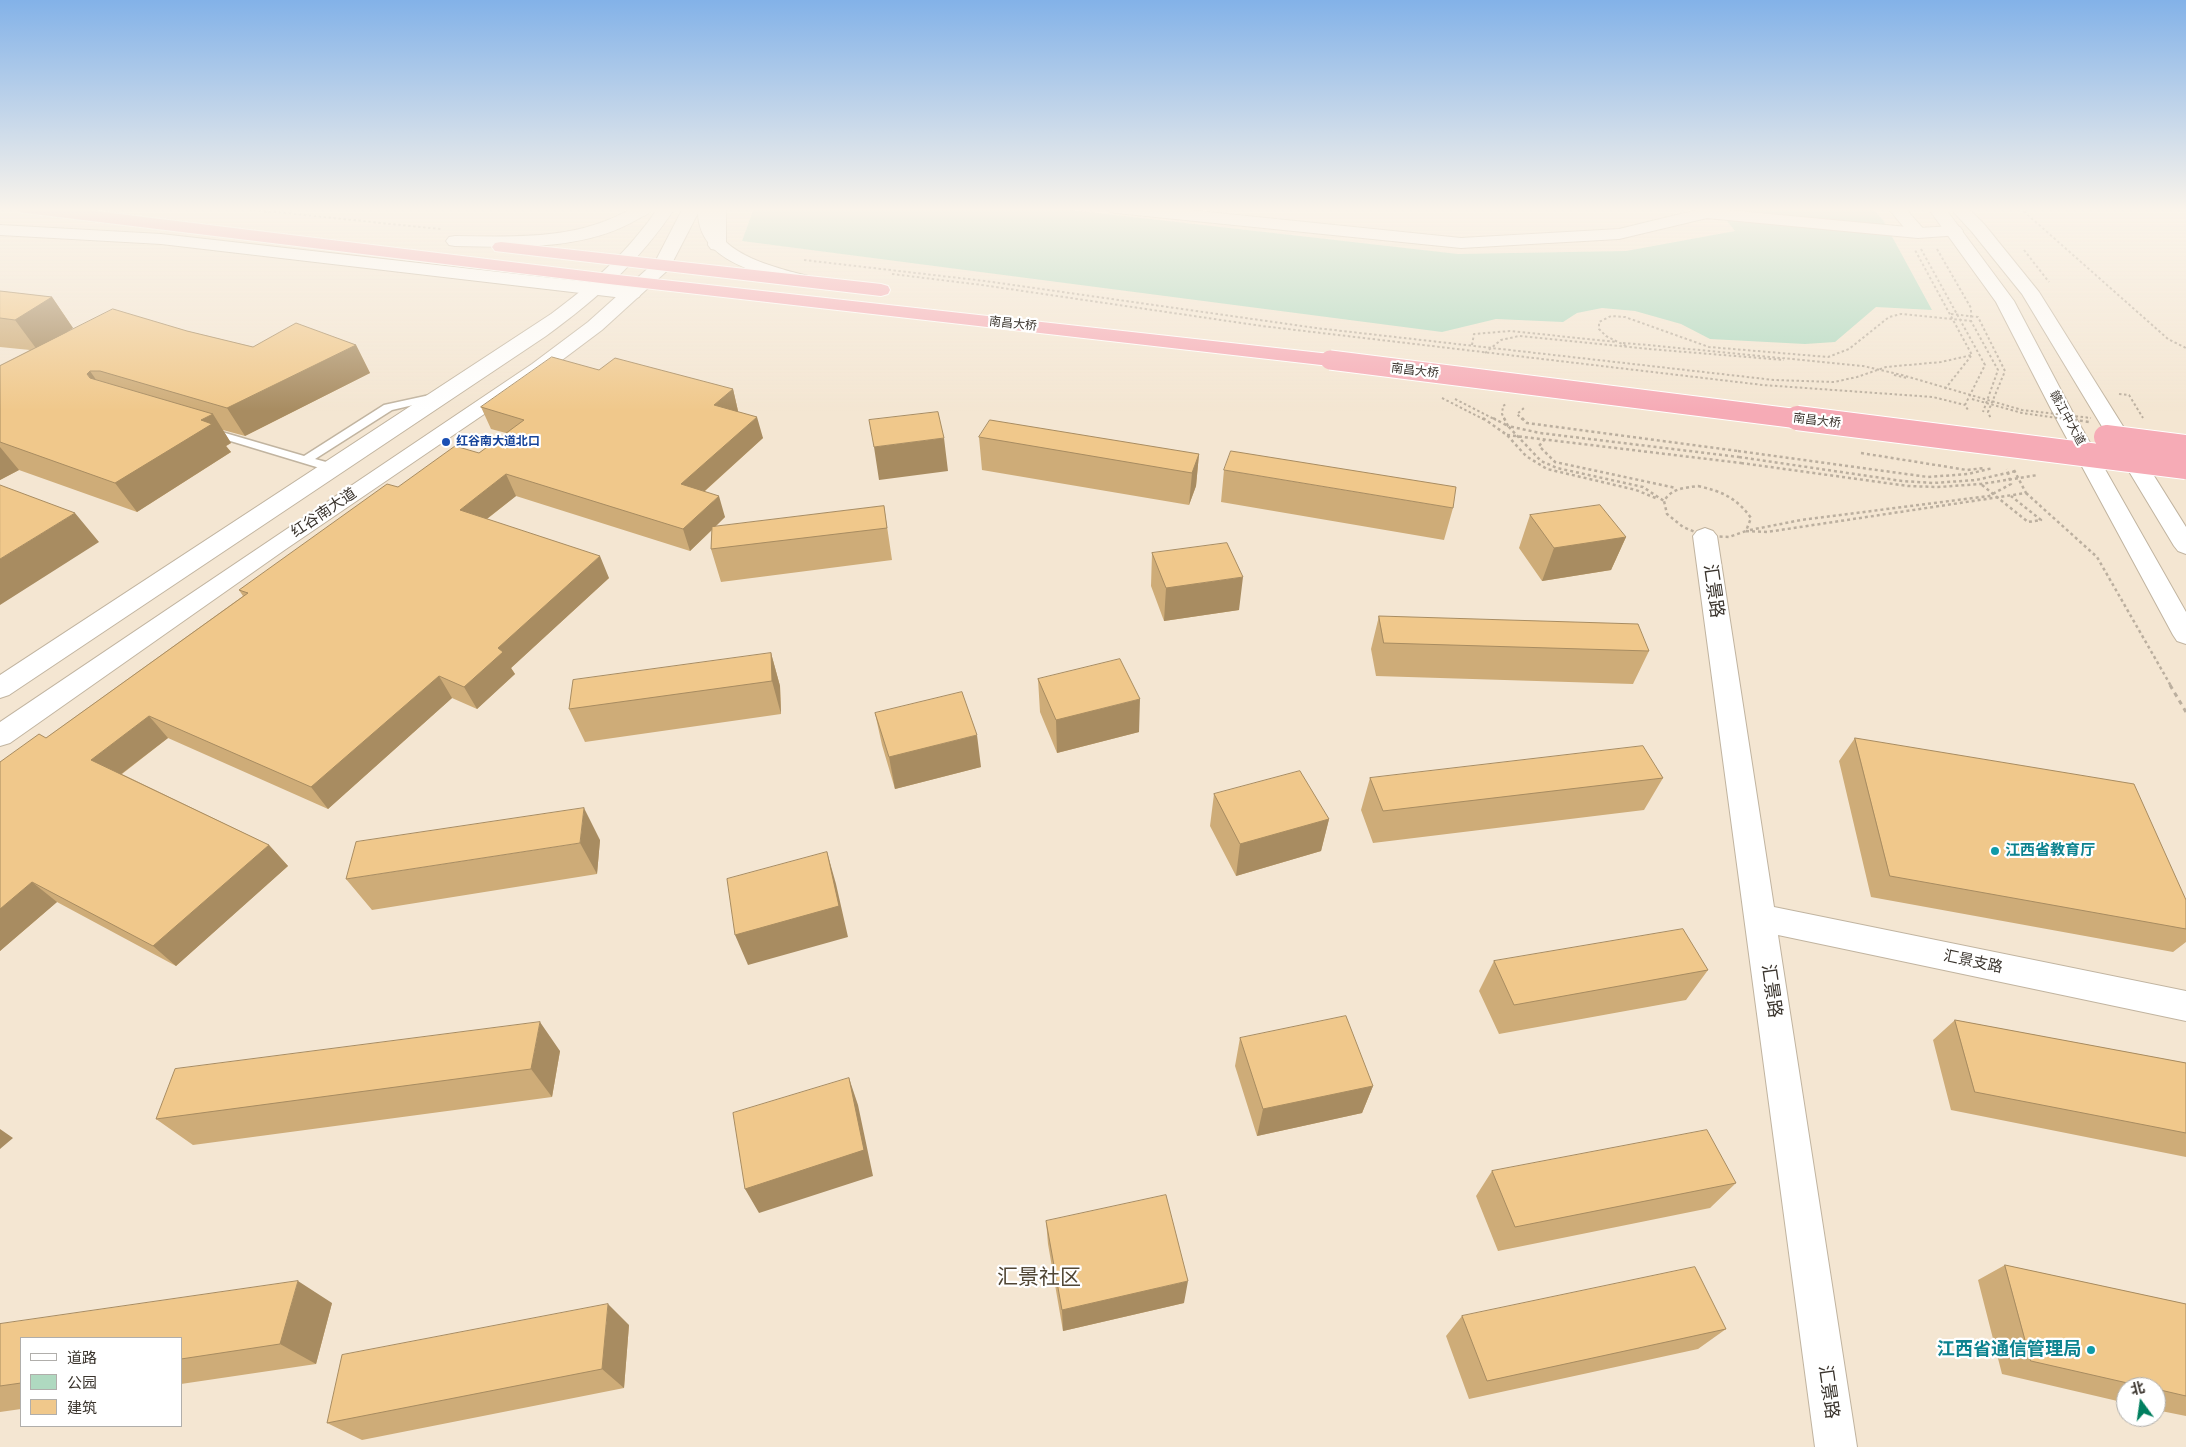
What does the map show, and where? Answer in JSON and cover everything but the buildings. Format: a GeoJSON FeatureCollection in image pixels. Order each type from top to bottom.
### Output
{"type":"FeatureCollection","features":[{"type":"Feature","properties":{"kind":"highway"},"geometry":{"type":"LineString","coordinates":[[539,276],[603,284]]}},
{"type":"Feature","properties":{"kind":"highway"},"geometry":{"type":"LineString","coordinates":[[752,276],[894,292]]}},
{"type":"Feature","properties":{"kind":"highway","name":"南昌大桥"},"geometry":{"type":"LineString","coordinates":[[638,288],[1332,353],[2186,447]]}},
{"type":"Feature","properties":{"kind":"highway","name":"南昌大桥"},"geometry":{"type":"LineString","coordinates":[[1012,306],[1332,353],[2186,467]]}},
{"type":"Feature","properties":{"kind":"main road"},"geometry":{"type":"LineString","coordinates":[[520,276],[638,288]]}},
{"type":"Feature","properties":{"kind":"main road"},"geometry":{"type":"LineString","coordinates":[[0,688],[539,332],[612,276]]}},
{"type":"Feature","properties":{"kind":"main road","name":"红谷南大道"},"geometry":{"type":"LineString","coordinates":[[0,736],[278,544],[539,368],[595,326],[652,276]]}},
{"type":"Feature","properties":{"kind":"main road"},"geometry":{"type":"LineString","coordinates":[[785,276],[806,282]]}},
{"type":"Feature","properties":{"kind":"main road","name":"赣江中大道"},"geometry":{"type":"LineString","coordinates":[[1986,276],[2005,301],[2062,411],[2186,635]]}},
{"type":"Feature","properties":{"kind":"main road"},"geometry":{"type":"LineString","coordinates":[[2017,276],[2030,292],[2186,546]]}},
{"type":"Feature","properties":{"kind":"main road","name":"汇景路"},"geometry":{"type":"LineString","coordinates":[[1706,536],[1836,1447]]}},
{"type":"Feature","properties":{"kind":"main road","name":"汇景支路"},"geometry":{"type":"LineString","coordinates":[[1760,918],[2186,1006]]}},
{"type":"Feature","properties":{"kind":"lane"},"geometry":{"type":"LineString","coordinates":[[304,460],[388,407],[443,395]]}},
{"type":"Feature","properties":{"kind":"lane"},"geometry":{"type":"LineString","coordinates":[[200,429],[333,468]]}},
{"type":"Feature","properties":{"kind":"path"},"geometry":{"type":"LineString","coordinates":[[902,276],[982,285],[1262,326],[1485,353],[1763,385],[1933,397],[1965,405],[1968,410]]}},
{"type":"Feature","properties":{"kind":"path"},"geometry":{"type":"LineString","coordinates":[[937,276],[1316,328],[1774,380],[1824,381],[1857,377],[1886,368],[1941,362],[1972,356]]}},
{"type":"Feature","properties":{"kind":"path"},"geometry":{"type":"LineString","coordinates":[[1929,276],[1972,356]]}},
{"type":"Feature","properties":{"kind":"path"},"geometry":{"type":"LineString","coordinates":[[1936,276],[1985,365],[1965,405]]}},
{"type":"Feature","properties":{"kind":"path"},"geometry":{"type":"LineString","coordinates":[[1952,276],[1972,308],[1971,321],[1998,370],[1983,412]]}},
{"type":"Feature","properties":{"kind":"path"},"geometry":{"type":"LineString","coordinates":[[2096,276],[2168,339],[2186,348]]}},
{"type":"Feature","properties":{"kind":"path"},"geometry":{"type":"LineString","coordinates":[[1626,346],[1606,336],[1599,328],[1599,322],[1611,316],[1625,317],[1709,347],[1828,357],[1849,349],[1889,317],[1901,314],[1971,321]]}},
{"type":"Feature","properties":{"kind":"path"},"geometry":{"type":"LineString","coordinates":[[1472,345],[1474,334],[1510,332],[1864,367],[2022,413],[2092,422]]}},
{"type":"Feature","properties":{"kind":"path"},"geometry":{"type":"LineString","coordinates":[[1485,353],[1501,340],[1519,336],[1863,366],[1902,374],[1944,389],[2022,410],[2099,419]]}},
{"type":"Feature","properties":{"kind":"path"},"geometry":{"type":"LineString","coordinates":[[1944,389],[1972,356]]}},
{"type":"Feature","properties":{"kind":"path"},"geometry":{"type":"LineString","coordinates":[[2119,394],[2129,395],[2147,425]]}},
{"type":"Feature","properties":{"kind":"path"},"geometry":{"type":"LineString","coordinates":[[1664,501],[1636,490],[1546,469],[1526,456],[1506,435],[1488,421],[1439,395],[1508,426],[1559,436],[1739,457],[1902,481],[1933,483],[1976,480],[2020,470]]}},
{"type":"Feature","properties":{"kind":"path"},"geometry":{"type":"LineString","coordinates":[[1510,401],[1503,406],[1502,414],[1508,426],[1541,461],[1557,468],[1643,487],[1664,501]]}},
{"type":"Feature","properties":{"kind":"path"},"geometry":{"type":"LineString","coordinates":[[1525,407],[1516,414],[1527,423],[1928,477],[1968,474],[1995,468]]}},
{"type":"Feature","properties":{"kind":"path"},"geometry":{"type":"LineString","coordinates":[[1506,435],[1741,463],[1908,486],[1938,487],[1981,484],[2028,475],[2044,474]]}},
{"type":"Feature","properties":{"kind":"path"},"geometry":{"type":"LineString","coordinates":[[1559,436],[1545,439],[1540,442],[1539,446],[1555,462],[1677,488],[1698,486],[1722,492],[1742,504],[1751,518],[1746,531]]}},
{"type":"Feature","properties":{"kind":"path"},"geometry":{"type":"LineString","coordinates":[[1860,453],[1966,470],[1988,467],[1998,463]]}},
{"type":"Feature","properties":{"kind":"path"},"geometry":{"type":"LineString","coordinates":[[1933,460],[1962,465]]}},
{"type":"Feature","properties":{"kind":"path"},"geometry":{"type":"LineString","coordinates":[[1677,488],[1668,493],[1664,501],[1667,514],[1682,527],[1706,536],[1729,537],[1746,531],[1801,520],[1989,496],[2011,484],[2005,466],[2012,464]]}},
{"type":"Feature","properties":{"kind":"path"},"geometry":{"type":"LineString","coordinates":[[1981,484],[2028,522],[2041,520],[2011,496]]}},
{"type":"Feature","properties":{"kind":"path"},"geometry":{"type":"LineString","coordinates":[[2026,493],[2097,557],[2186,712]]}},
{"type":"Feature","properties":{"kind":"green space"},"geometry":{"type":"Polygon","coordinates":[[[1008,276],[1913,276],[1932,310],[1876,307],[1835,342],[1805,344],[1710,339],[1681,324],[1635,311],[1602,308],[1577,313],[1563,322],[1496,319],[1442,332],[1008,276]]]}},
{"type":"Feature","properties":{"kind":"place","name":"红谷南大道北口"},"geometry":{"type":"Point","coordinates":[446,442]}},
{"type":"Feature","properties":{"kind":"place","name":"江西省教育厅"},"geometry":{"type":"Point","coordinates":[1995,851]}},
{"type":"Feature","properties":{"kind":"place","name":"江西省通信管理局"},"geometry":{"type":"Point","coordinates":[2091,1350]}},
{"type":"Feature","properties":{"kind":"district","name":"汇景社区"},"geometry":{"type":"Point","coordinates":[1039,1278]}}]}
